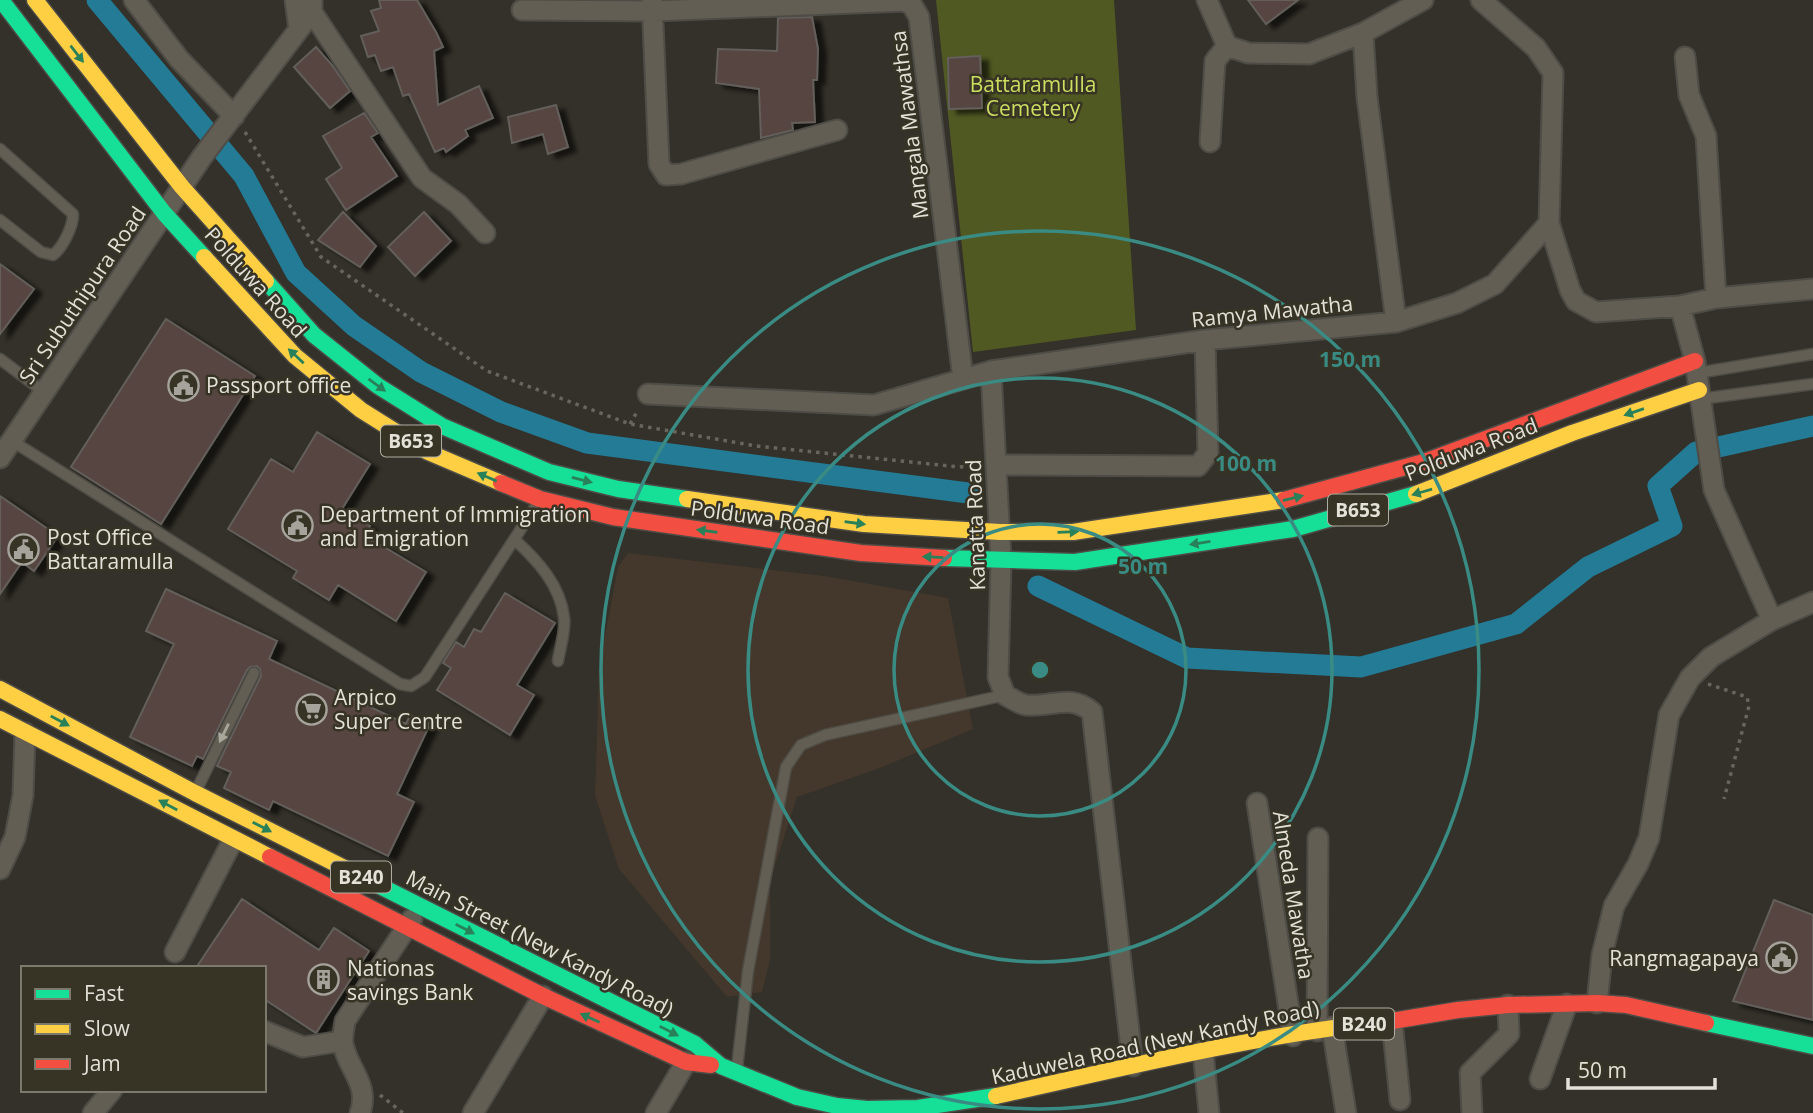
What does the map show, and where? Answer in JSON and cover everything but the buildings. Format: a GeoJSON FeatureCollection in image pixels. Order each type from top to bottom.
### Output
{"type":"FeatureCollection","features":[{"type":"Feature","properties":{"kind":"main road","name":"Polduwa Road"},"geometry":{"type":"LineString","coordinates":[[1,0],[164,213],[295,356],[361,410],[428,452],[544,486],[618,489],[864,524],[1000,532],[1073,532],[1286,500],[1424,462],[1698,380]]}},
{"type":"Feature","properties":{"kind":"main road","name":"Polduwa Road"},"geometry":{"type":"LineString","coordinates":[[35,0],[182,187],[314,335],[378,386],[442,426],[544,486],[613,517],[861,553],[1074,562],[1293,529],[1433,489],[1698,380]]}},
{"type":"Feature","properties":{"kind":"main road","name":"Main Street (New Kandy Road)"},"geometry":{"type":"LineString","coordinates":[[0,689],[195,793],[695,1044],[729,1069]]}},
{"type":"Feature","properties":{"kind":"main road","name":"Main Street (New Kandy Road)"},"geometry":{"type":"LineString","coordinates":[[0,719],[543,996],[687,1062],[729,1069],[837,1110]]}},
{"type":"Feature","properties":{"kind":"main road","name":"Kaduwela Road (New Kandy Road)"},"geometry":{"type":"LineString","coordinates":[[837,1110],[914,1111],[985,1099],[1203,1051],[1325,1029],[1508,1005],[1626,1004],[1813,1046]]}},
{"type":"Feature","properties":{"kind":"main road"},"geometry":{"type":"LineString","coordinates":[[797,1097],[811,1113]]}},
{"type":"Feature","properties":{"kind":"street"},"geometry":{"type":"LineString","coordinates":[[134,0],[230,121]]}},
{"type":"Feature","properties":{"kind":"street"},"geometry":{"type":"LineString","coordinates":[[295,0],[299,29]]}},
{"type":"Feature","properties":{"kind":"street"},"geometry":{"type":"LineString","coordinates":[[1207,0],[1227,46],[1248,53],[1309,54],[1363,33],[1423,0]]}},
{"type":"Feature","properties":{"kind":"street"},"geometry":{"type":"LineString","coordinates":[[1482,0],[1536,48],[1553,73],[1549,223],[1576,302],[1596,312],[1680,306],[1716,298],[1813,289]]}},
{"type":"Feature","properties":{"kind":"street","name":"Mangala Mawathsa"},"geometry":{"type":"LineString","coordinates":[[522,10],[904,1],[912,5],[919,17],[963,379]]}},
{"type":"Feature","properties":{"kind":"street"},"geometry":{"type":"LineString","coordinates":[[653,5],[659,164],[666,175],[681,174],[837,130]]}},
{"type":"Feature","properties":{"kind":"street","name":"Sri Subuthipura Road"},"geometry":{"type":"LineString","coordinates":[[5,447],[202,157],[299,29],[312,6]]}},
{"type":"Feature","properties":{"kind":"street"},"geometry":{"type":"LineString","coordinates":[[312,6],[422,178],[458,204],[485,233]]}},
{"type":"Feature","properties":{"kind":"street"},"geometry":{"type":"LineString","coordinates":[[1363,33],[1367,97],[1396,322]]}},
{"type":"Feature","properties":{"kind":"street"},"geometry":{"type":"LineString","coordinates":[[1210,142],[1215,61],[1227,46]]}},
{"type":"Feature","properties":{"kind":"street"},"geometry":{"type":"LineString","coordinates":[[1685,57],[1689,95],[1706,136],[1716,298]]}},
{"type":"Feature","properties":{"kind":"street","name":"Ramya Mawatha"},"geometry":{"type":"LineString","coordinates":[[648,394],[874,405],[991,372],[1205,340],[1396,322],[1457,303],[1495,284],[1549,223]]}},
{"type":"Feature","properties":{"kind":"street"},"geometry":{"type":"LineString","coordinates":[[1680,306],[1698,380],[1714,490],[1772,620]]}},
{"type":"Feature","properties":{"kind":"street"},"geometry":{"type":"LineString","coordinates":[[996,465],[1198,466],[1208,453],[1205,340]]}},
{"type":"Feature","properties":{"kind":"street","name":"Kanatta Road"},"geometry":{"type":"LineString","coordinates":[[991,372],[1000,532],[1002,686]]}},
{"type":"Feature","properties":{"kind":"street"},"geometry":{"type":"LineString","coordinates":[[1597,1003],[1602,956],[1614,906],[1639,864],[1649,838],[1669,715],[1690,678],[1711,657],[1772,620],[1813,602]]}},
{"type":"Feature","properties":{"kind":"street"},"geometry":{"type":"LineString","coordinates":[[1002,686],[1024,705],[1066,701],[1082,704],[1092,712],[1133,1066]]}},
{"type":"Feature","properties":{"kind":"street"},"geometry":{"type":"LineString","coordinates":[[0,869],[15,837],[23,795],[25,733]]}},
{"type":"Feature","properties":{"kind":"street","name":"Almeda Mawatha"},"geometry":{"type":"LineString","coordinates":[[1257,803],[1293,1036]]}},
{"type":"Feature","properties":{"kind":"street"},"geometry":{"type":"LineString","coordinates":[[1318,838],[1325,1029],[1346,1113]]}},
{"type":"Feature","properties":{"kind":"street"},"geometry":{"type":"LineString","coordinates":[[175,952],[233,840]]}},
{"type":"Feature","properties":{"kind":"street"},"geometry":{"type":"LineString","coordinates":[[360,1113],[365,1101],[359,1079],[342,1041],[345,1021],[408,926],[418,905]]}},
{"type":"Feature","properties":{"kind":"street"},"geometry":{"type":"LineString","coordinates":[[472,1113],[543,996]]}},
{"type":"Feature","properties":{"kind":"street"},"geometry":{"type":"LineString","coordinates":[[1540,1079],[1567,1003]]}},
{"type":"Feature","properties":{"kind":"street"},"geometry":{"type":"LineString","coordinates":[[1472,1113],[1470,1073],[1508,1034],[1508,1005]]}},
{"type":"Feature","properties":{"kind":"street"},"geometry":{"type":"LineString","coordinates":[[1392,1021],[1400,1100]]}},
{"type":"Feature","properties":{"kind":"street"},"geometry":{"type":"LineString","coordinates":[[266,1032],[303,1047],[342,1041]]}},
{"type":"Feature","properties":{"kind":"street"},"geometry":{"type":"LineString","coordinates":[[1203,1051],[1209,1113]]}},
{"type":"Feature","properties":{"kind":"street"},"geometry":{"type":"LineString","coordinates":[[656,1113],[687,1062]]}},
{"type":"Feature","properties":{"kind":"street"},"geometry":{"type":"LineString","coordinates":[[93,1113],[110,1092]]}},
{"type":"Feature","properties":{"kind":"lane"},"geometry":{"type":"LineString","coordinates":[[0,149],[73,214],[73,223],[53,256],[41,252],[0,220]]}},
{"type":"Feature","properties":{"kind":"lane"},"geometry":{"type":"LineString","coordinates":[[1698,380],[1813,354]]}},
{"type":"Feature","properties":{"kind":"lane"},"geometry":{"type":"LineString","coordinates":[[0,359],[44,393]]}},
{"type":"Feature","properties":{"kind":"lane"},"geometry":{"type":"LineString","coordinates":[[1698,380],[1813,384]]}},
{"type":"Feature","properties":{"kind":"lane"},"geometry":{"type":"LineString","coordinates":[[5,447],[400,684],[411,686],[425,677],[515,540],[544,486]]}},
{"type":"Feature","properties":{"kind":"lane"},"geometry":{"type":"LineString","coordinates":[[515,540],[535,558],[556,588],[565,619],[558,661]]}},
{"type":"Feature","properties":{"kind":"lane"},"geometry":{"type":"LineString","coordinates":[[195,793],[254,673]]}},
{"type":"Feature","properties":{"kind":"lane"},"geometry":{"type":"LineString","coordinates":[[729,1069],[783,780],[786,767],[801,745],[825,735],[1002,686]]}},
{"type":"Feature","properties":{"kind":"path"},"geometry":{"type":"LineString","coordinates":[[230,121],[255,146],[320,257],[486,371],[630,424],[756,446],[959,467],[996,465]]}},
{"type":"Feature","properties":{"kind":"path"},"geometry":{"type":"LineString","coordinates":[[1690,678],[1747,697],[1749,706],[1724,799]]}},
{"type":"Feature","properties":{"kind":"shaded area"},"geometry":{"type":"Polygon","coordinates":[[[628,553],[825,576],[948,598],[973,729],[880,768],[797,797],[770,881],[770,960],[762,992],[727,997],[619,869],[595,796],[599,667],[618,567],[628,553]]]}},
{"type":"Feature","properties":{"kind":"green space","name":"Battaramulla Cemetery"},"geometry":{"type":"Polygon","coordinates":[[[936,0],[1114,0],[1136,330],[973,352],[936,0]]]}},
{"type":"Feature","properties":{"kind":"waterway"},"geometry":{"type":"LineString","coordinates":[[97,0],[244,176],[296,273],[354,326],[421,372],[501,412],[587,443],[968,493]]}},
{"type":"Feature","properties":{"kind":"waterway"},"geometry":{"type":"LineString","coordinates":[[1038,586],[1187,658],[1361,667],[1516,624],[1588,567],[1672,526],[1658,486],[1696,452],[1813,426]]}},
{"type":"Feature","properties":{"kind":"traffic: fast"},"geometry":{"type":"LineString","coordinates":[[1,0],[164,213],[204,257]]}},
{"type":"Feature","properties":{"kind":"traffic: fast"},"geometry":{"type":"LineString","coordinates":[[266,281],[314,335],[378,386],[442,426],[549,472],[618,489],[687,499]]}},
{"type":"Feature","properties":{"kind":"traffic: fast"},"geometry":{"type":"LineString","coordinates":[[944,558],[1075,562],[1293,529],[1416,494]]}},
{"type":"Feature","properties":{"kind":"traffic: fast"},"geometry":{"type":"LineString","coordinates":[[376,884],[695,1044],[721,1066],[797,1097],[837,1106],[867,1109],[918,1108],[996,1096]]}},
{"type":"Feature","properties":{"kind":"traffic: fast"},"geometry":{"type":"LineString","coordinates":[[1706,1023],[1813,1046]]}},
{"type":"Feature","properties":{"kind":"traffic: slow"},"geometry":{"type":"LineString","coordinates":[[35,0],[182,187],[266,281]]}},
{"type":"Feature","properties":{"kind":"traffic: slow"},"geometry":{"type":"LineString","coordinates":[[204,257],[295,356],[361,410],[428,452],[501,483]]}},
{"type":"Feature","properties":{"kind":"traffic: slow"},"geometry":{"type":"LineString","coordinates":[[1416,494],[1572,433],[1699,390]]}},
{"type":"Feature","properties":{"kind":"traffic: slow"},"geometry":{"type":"LineString","coordinates":[[687,499],[864,524],[1000,532],[1073,532],[1284,500]]}},
{"type":"Feature","properties":{"kind":"traffic: slow"},"geometry":{"type":"LineString","coordinates":[[0,689],[195,793],[376,884]]}},
{"type":"Feature","properties":{"kind":"traffic: slow"},"geometry":{"type":"LineString","coordinates":[[0,719],[270,857]]}},
{"type":"Feature","properties":{"kind":"traffic: slow"},"geometry":{"type":"LineString","coordinates":[[996,1096],[1243,1043],[1392,1021]]}},
{"type":"Feature","properties":{"kind":"traffic: jam"},"geometry":{"type":"LineString","coordinates":[[1284,500],[1424,462],[1695,361]]}},
{"type":"Feature","properties":{"kind":"traffic: jam"},"geometry":{"type":"LineString","coordinates":[[501,483],[540,499],[613,517],[861,553],[944,558]]}},
{"type":"Feature","properties":{"kind":"traffic: jam"},"geometry":{"type":"LineString","coordinates":[[270,857],[543,996],[686,1062],[711,1065]]}},
{"type":"Feature","properties":{"kind":"traffic: jam"},"geometry":{"type":"LineString","coordinates":[[1392,1021],[1508,1005],[1597,1003],[1626,1005],[1706,1023]]}},
{"type":"Feature","properties":{"kind":"place","name":"Passport office"},"geometry":{"type":"Point","coordinates":[183,385]}},
{"type":"Feature","properties":{"kind":"place","name":"Department of Immigration and Emigration"},"geometry":{"type":"Point","coordinates":[297,526]}},
{"type":"Feature","properties":{"kind":"place","name":"Post Office Battaramulla"},"geometry":{"type":"Point","coordinates":[24,549]}},
{"type":"Feature","properties":{"kind":"place","name":"Arpico Super Centre"},"geometry":{"type":"Point","coordinates":[311,709]}},
{"type":"Feature","properties":{"kind":"place","name":"Rangmagapaya"},"geometry":{"type":"Point","coordinates":[1782,958]}},
{"type":"Feature","properties":{"kind":"place","name":"Nationas savings Bank"},"geometry":{"type":"Point","coordinates":[324,980]}}]}
